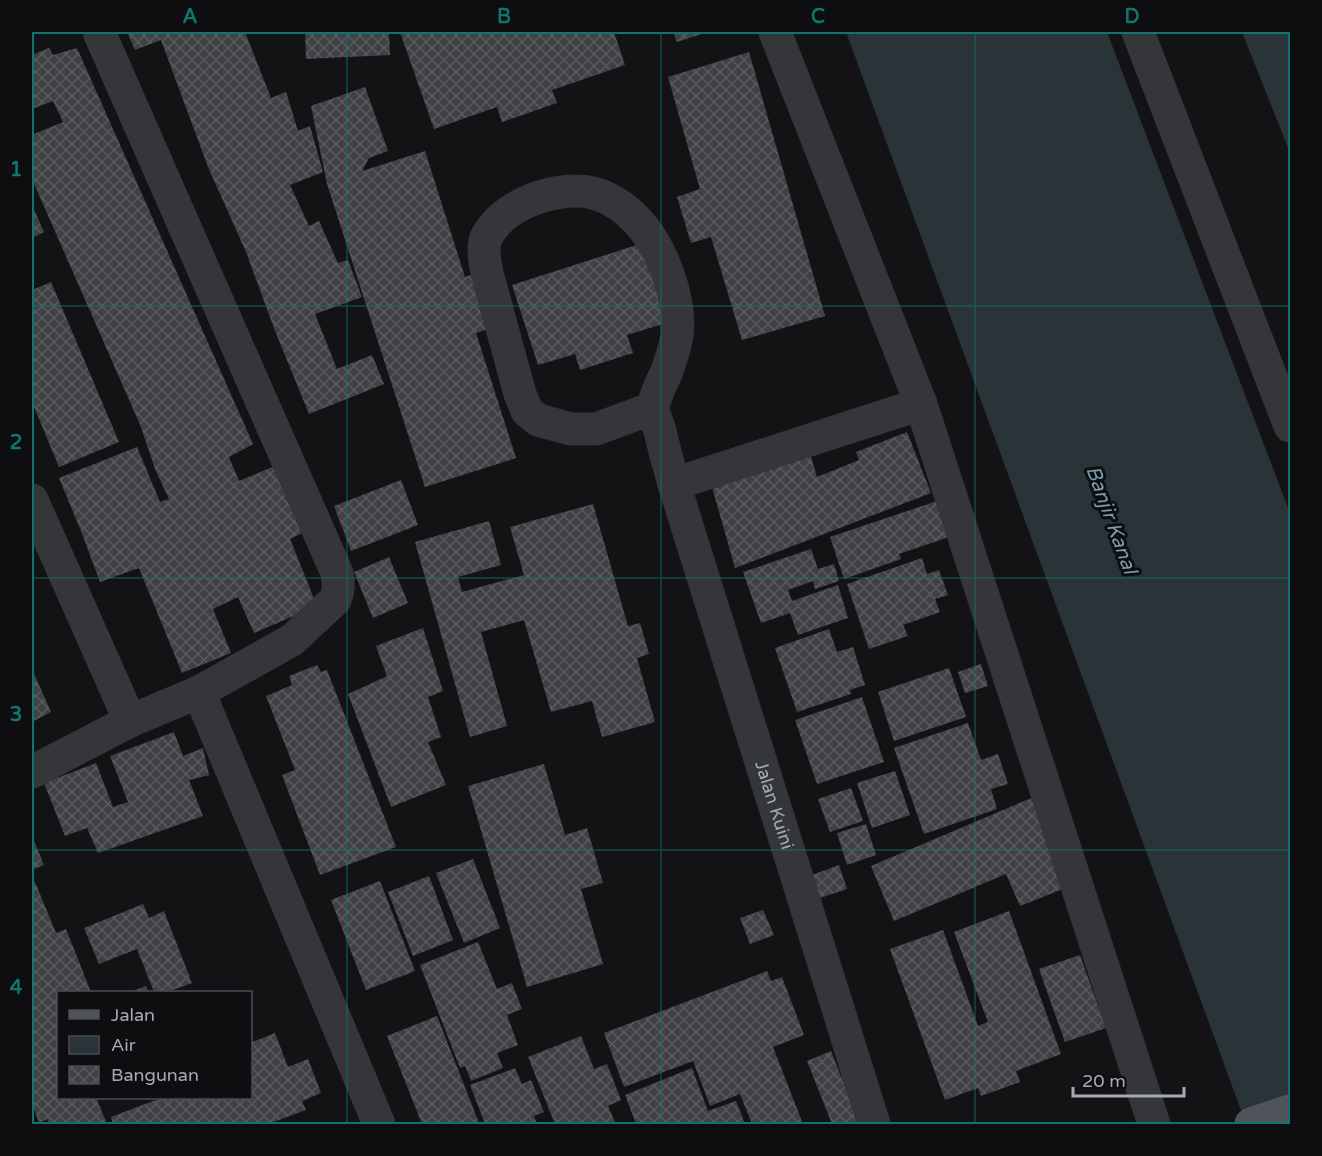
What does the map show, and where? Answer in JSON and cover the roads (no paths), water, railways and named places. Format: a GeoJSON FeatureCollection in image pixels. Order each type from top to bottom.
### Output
{"type":"FeatureCollection","features":[{"type":"Feature","properties":{"kind":"main road"},"geometry":{"type":"LineString","coordinates":[[1251,1125],[1290,1112]]}},
{"type":"Feature","properties":{"kind":"street"},"geometry":{"type":"LineString","coordinates":[[32,772],[130,722],[199,692],[292,640],[335,600],[339,588],[328,552],[99,32]]}},
{"type":"Feature","properties":{"kind":"street"},"geometry":{"type":"LineString","coordinates":[[775,32],[921,404],[1154,1125]]}},
{"type":"Feature","properties":{"kind":"street"},"geometry":{"type":"LineString","coordinates":[[1138,32],[1290,426]]}},
{"type":"Feature","properties":{"kind":"street"},"geometry":{"type":"LineString","coordinates":[[560,193],[594,194],[614,202],[646,230],[667,274],[678,319],[674,352],[653,408],[589,430],[571,429],[543,422],[527,411],[520,394],[484,257],[485,240],[494,226],[508,213],[522,204],[560,193]]}},
{"type":"Feature","properties":{"kind":"street"},"geometry":{"type":"LineString","coordinates":[[674,484],[921,404]]}},
{"type":"Feature","properties":{"kind":"street","name":"Jalan Kuini"},"geometry":{"type":"LineString","coordinates":[[653,408],[674,484],[874,1125]]}},
{"type":"Feature","properties":{"kind":"street"},"geometry":{"type":"LineString","coordinates":[[32,500],[130,722]]}},
{"type":"Feature","properties":{"kind":"street"},"geometry":{"type":"LineString","coordinates":[[199,692],[379,1125]]}},
{"type":"Feature","properties":{"kind":"water","name":"Banjir Kanal"},"geometry":{"type":"Polygon","coordinates":[[[846,32],[1107,32],[1290,513],[1290,1124],[1246,1124],[846,32]]]}},
{"type":"Feature","properties":{"kind":"water"},"geometry":{"type":"Polygon","coordinates":[[[1242,32],[1290,32],[1290,153],[1242,32]]]}}]}
